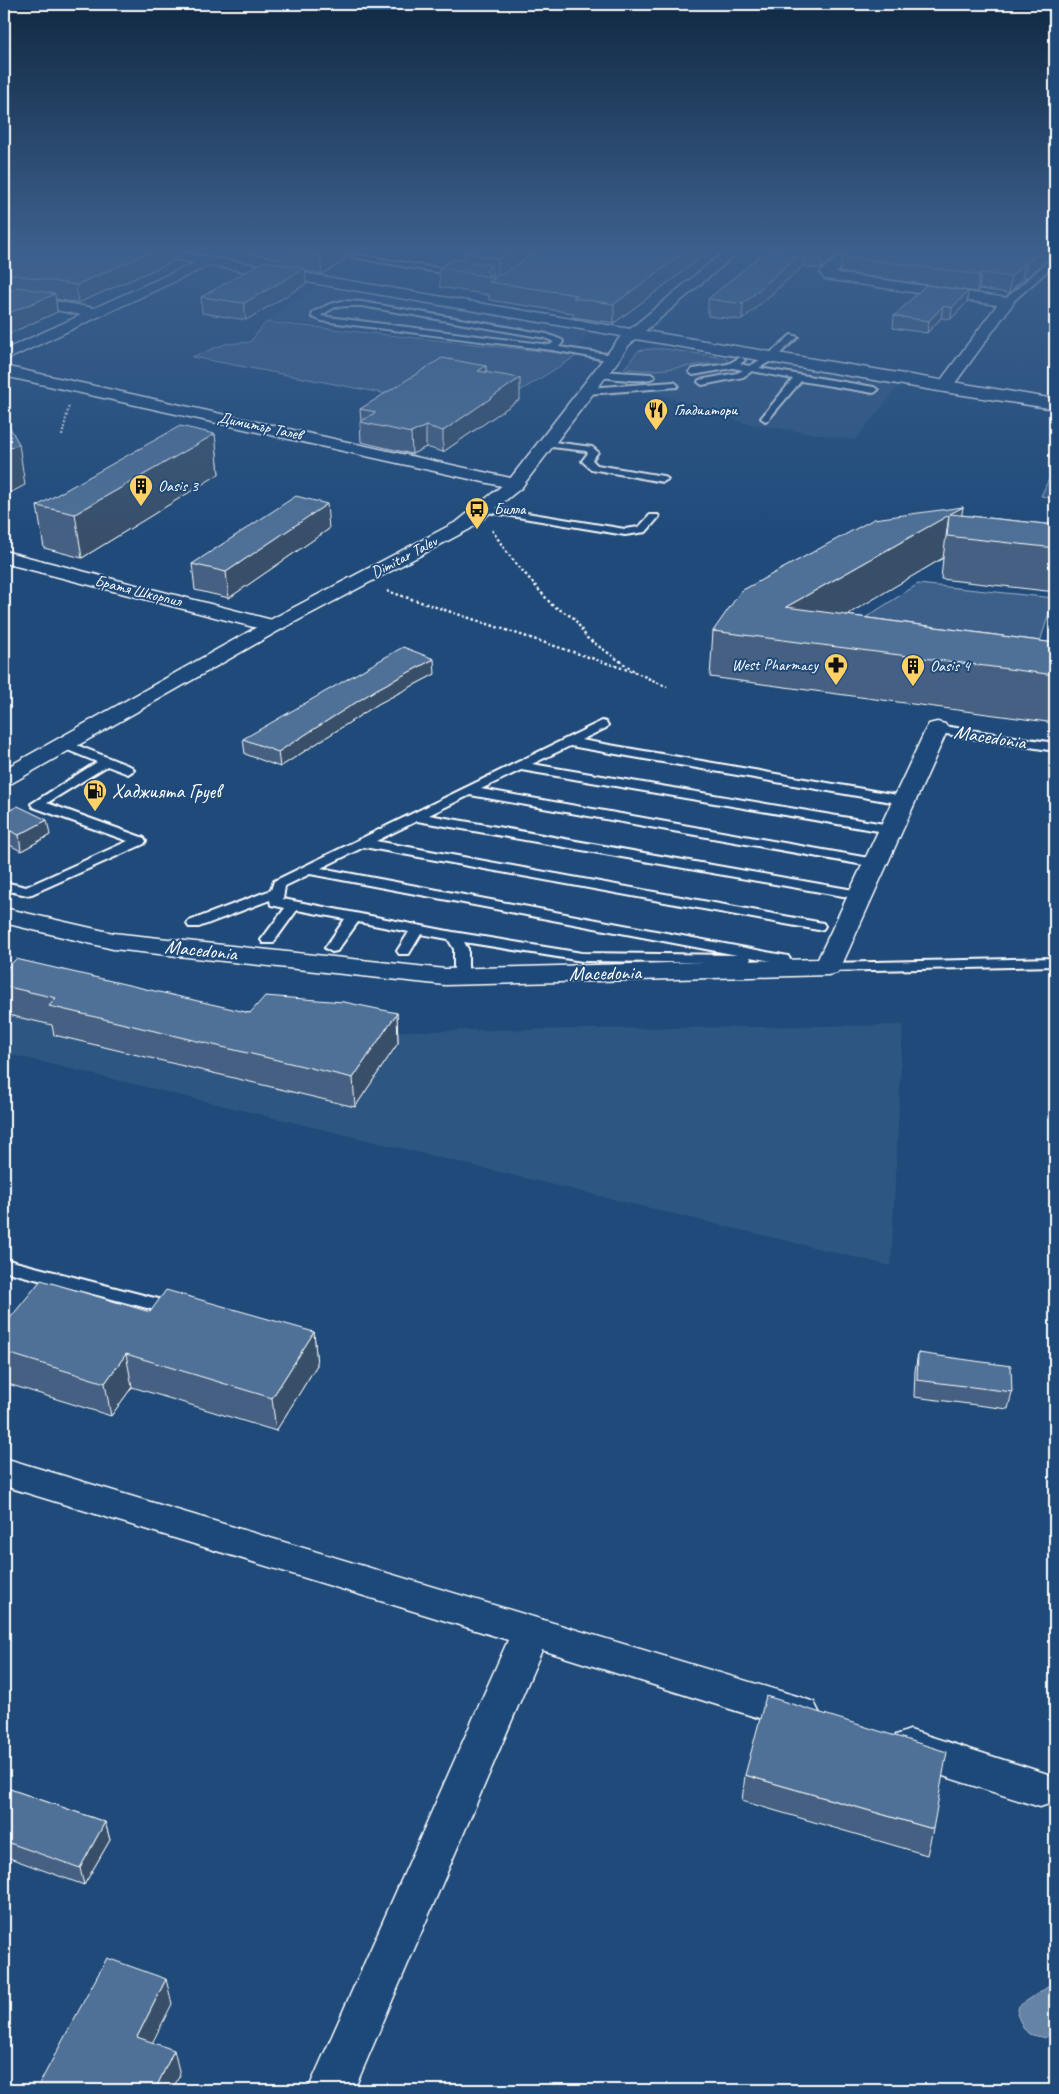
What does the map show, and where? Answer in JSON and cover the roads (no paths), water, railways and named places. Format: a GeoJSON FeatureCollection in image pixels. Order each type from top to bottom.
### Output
{"type":"FeatureCollection","features":[{"type":"Feature","properties":{"kind":"street"},"geometry":{"type":"LineString","coordinates":[[4,356],[24,347]]}},
{"type":"Feature","properties":{"kind":"street","name":"Dimitar Talev"},"geometry":{"type":"LineString","coordinates":[[4,778],[273,626],[464,525],[487,516],[515,484],[620,347]]}},
{"type":"Feature","properties":{"kind":"street"},"geometry":{"type":"LineString","coordinates":[[710,347],[1055,404]]}},
{"type":"Feature","properties":{"kind":"street"},"geometry":{"type":"LineString","coordinates":[[944,387],[974,347]]}},
{"type":"Feature","properties":{"kind":"street","name":"Димитър Талев"},"geometry":{"type":"LineString","coordinates":[[4,371],[515,484]]}},
{"type":"Feature","properties":{"kind":"street","name":"Братя Шкорпил"},"geometry":{"type":"LineString","coordinates":[[4,556],[273,626]]}},
{"type":"Feature","properties":{"kind":"street","name":"Macedonia"},"geometry":{"type":"LineString","coordinates":[[4,916],[113,941],[435,976],[461,977],[828,967],[937,729]]}},
{"type":"Feature","properties":{"kind":"street"},"geometry":{"type":"LineString","coordinates":[[4,1472],[833,1724]]}},
{"type":"Feature","properties":{"kind":"street"},"geometry":{"type":"LineString","coordinates":[[331,2090],[532,1631]]}},
{"type":"Feature","properties":{"kind":"street"},"geometry":{"type":"LineString","coordinates":[[880,1739],[1040,1789]]}},
{"type":"Feature","properties":{"kind":"lane"},"geometry":{"type":"LineString","coordinates":[[542,347],[613,358]]}},
{"type":"Feature","properties":{"kind":"lane"},"geometry":{"type":"LineString","coordinates":[[702,382],[735,377],[771,357],[783,347]]}},
{"type":"Feature","properties":{"kind":"lane"},"geometry":{"type":"LineString","coordinates":[[692,372],[733,365],[751,354]]}},
{"type":"Feature","properties":{"kind":"lane"},"geometry":{"type":"LineString","coordinates":[[733,365],[874,390]]}},
{"type":"Feature","properties":{"kind":"lane"},"geometry":{"type":"LineString","coordinates":[[600,374],[636,378],[658,376]]}},
{"type":"Feature","properties":{"kind":"lane"},"geometry":{"type":"LineString","coordinates":[[765,418],[799,378]]}},
{"type":"Feature","properties":{"kind":"lane"},"geometry":{"type":"LineString","coordinates":[[587,391],[674,385]]}},
{"type":"Feature","properties":{"kind":"lane"},"geometry":{"type":"LineString","coordinates":[[546,444],[589,449],[593,452],[587,461],[594,467],[663,479]]}},
{"type":"Feature","properties":{"kind":"lane"},"geometry":{"type":"LineString","coordinates":[[487,516],[625,532],[642,530],[654,517]]}},
{"type":"Feature","properties":{"kind":"lane"},"geometry":{"type":"LineString","coordinates":[[309,870],[783,960],[582,957],[453,936],[276,902],[279,884],[602,725]]}},
{"type":"Feature","properties":{"kind":"lane","name":"Macedonia"},"geometry":{"type":"LineString","coordinates":[[937,729],[1055,747]]}},
{"type":"Feature","properties":{"kind":"lane"},"geometry":{"type":"LineString","coordinates":[[570,742],[904,800]]}},
{"type":"Feature","properties":{"kind":"lane"},"geometry":{"type":"LineString","coordinates":[[64,744],[128,770]]}},
{"type":"Feature","properties":{"kind":"lane"},"geometry":{"type":"LineString","coordinates":[[4,886],[27,891],[139,841],[37,804],[107,761]]}},
{"type":"Feature","properties":{"kind":"lane"},"geometry":{"type":"LineString","coordinates":[[520,766],[890,829]]}},
{"type":"Feature","properties":{"kind":"lane"},"geometry":{"type":"LineString","coordinates":[[470,791],[875,863]]}},
{"type":"Feature","properties":{"kind":"lane"},"geometry":{"type":"LineString","coordinates":[[417,817],[860,895]]}},
{"type":"Feature","properties":{"kind":"lane"},"geometry":{"type":"LineString","coordinates":[[364,843],[818,926]]}},
{"type":"Feature","properties":{"kind":"lane"},"geometry":{"type":"LineString","coordinates":[[194,924],[278,892]]}},
{"type":"Feature","properties":{"kind":"lane"},"geometry":{"type":"LineString","coordinates":[[268,940],[294,905]]}},
{"type":"Feature","properties":{"kind":"lane"},"geometry":{"type":"LineString","coordinates":[[332,948],[354,917]]}},
{"type":"Feature","properties":{"kind":"lane"},"geometry":{"type":"LineString","coordinates":[[404,951],[417,929]]}},
{"type":"Feature","properties":{"kind":"lane"},"geometry":{"type":"LineString","coordinates":[[453,936],[461,949],[461,977]]}},
{"type":"Feature","properties":{"kind":"lane"},"geometry":{"type":"LineString","coordinates":[[828,967],[1055,962]]}},
{"type":"Feature","properties":{"kind":"lane"},"geometry":{"type":"LineString","coordinates":[[4,1265],[190,1313]]}},
{"type":"Feature","properties":{"kind":"place","name":"Гладиатори"},"geometry":{"type":"Point","coordinates":[656,431]}},
{"type":"Feature","properties":{"kind":"place","name":"Oasis 3"},"geometry":{"type":"Point","coordinates":[141,507]}},
{"type":"Feature","properties":{"kind":"place","name":"Билла"},"geometry":{"type":"Point","coordinates":[477,530]}},
{"type":"Feature","properties":{"kind":"place","name":"West Pharmacy"},"geometry":{"type":"Point","coordinates":[836,686]}},
{"type":"Feature","properties":{"kind":"place","name":"Oasis 4"},"geometry":{"type":"Point","coordinates":[913,687]}},
{"type":"Feature","properties":{"kind":"place","name":"Хаджията Груев"},"geometry":{"type":"Point","coordinates":[95,812]}}]}
